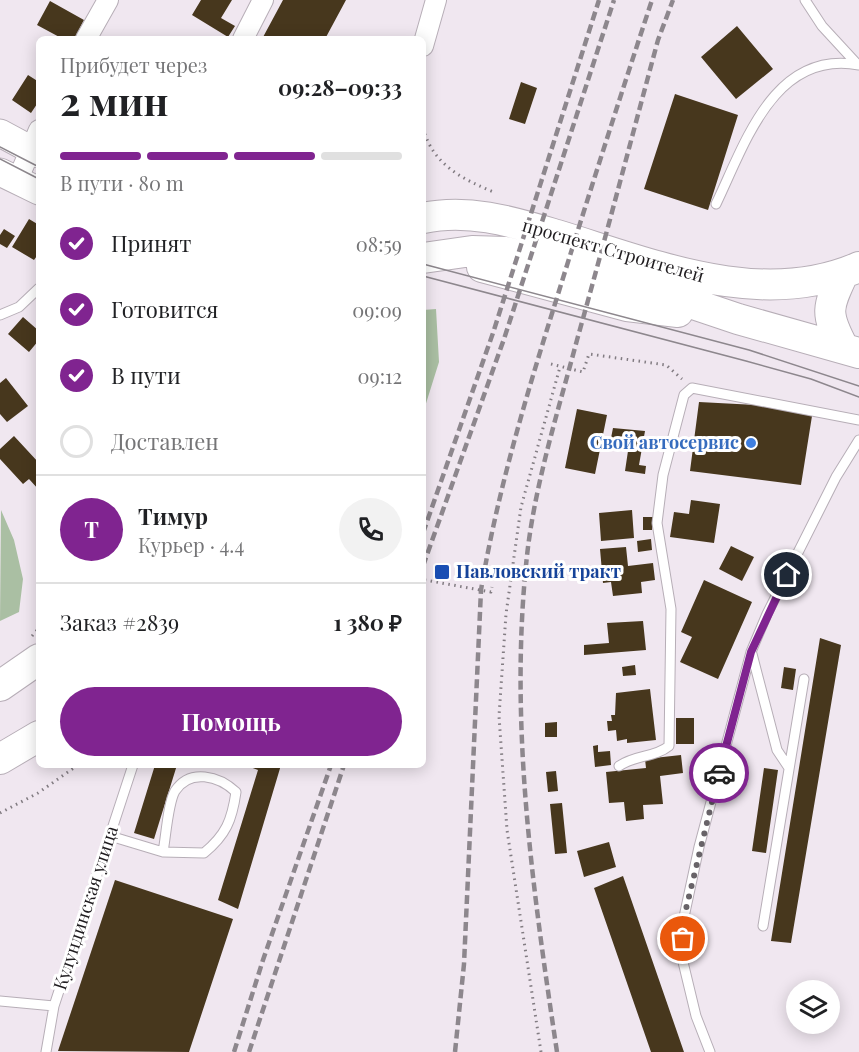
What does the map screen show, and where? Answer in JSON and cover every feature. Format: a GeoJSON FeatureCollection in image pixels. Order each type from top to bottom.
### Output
{"type":"FeatureCollection","features":[{"type":"Feature","properties":{"kind":"main road"},"geometry":{"type":"LineString","coordinates":[[0,133],[36,145]]}},
{"type":"Feature","properties":{"kind":"main road","name":"проспект Строителей"},"geometry":{"type":"LineString","coordinates":[[428,216],[475,214],[512,221],[688,275],[727,282],[793,282],[851,271]]}},
{"type":"Feature","properties":{"kind":"main road"},"geometry":{"type":"LineString","coordinates":[[426,259],[479,266],[627,306],[738,319],[851,350]]}},
{"type":"Feature","properties":{"kind":"main road"},"geometry":{"type":"LineString","coordinates":[[851,271],[830,301],[831,323],[851,350]]}},
{"type":"Feature","properties":{"kind":"main road"},"geometry":{"type":"LineString","coordinates":[[0,686],[36,661]]}},
{"type":"Feature","properties":{"kind":"main road"},"geometry":{"type":"LineString","coordinates":[[0,759],[36,738]]}},
{"type":"Feature","properties":{"kind":"street"},"geometry":{"type":"LineString","coordinates":[[88,36],[108,0]]}},
{"type":"Feature","properties":{"kind":"street"},"geometry":{"type":"LineString","coordinates":[[245,36],[263,0]]}},
{"type":"Feature","properties":{"kind":"street"},"geometry":{"type":"LineString","coordinates":[[426,36],[436,0]]}},
{"type":"Feature","properties":{"kind":"street"},"geometry":{"type":"LineString","coordinates":[[19,182],[36,145]]}},
{"type":"Feature","properties":{"kind":"lane"},"geometry":{"type":"LineString","coordinates":[[806,0],[822,26],[858,64]]}},
{"type":"Feature","properties":{"kind":"lane"},"geometry":{"type":"LineString","coordinates":[[716,204],[757,118],[775,93],[806,70],[831,62],[858,64]]}},
{"type":"Feature","properties":{"kind":"lane"},"geometry":{"type":"LineString","coordinates":[[0,315],[19,307],[36,291]]}},
{"type":"Feature","properties":{"kind":"lane"},"geometry":{"type":"LineString","coordinates":[[619,766],[633,757],[661,753],[669,746],[671,609],[657,523],[663,475],[684,394],[692,388],[859,420]]}},
{"type":"Feature","properties":{"kind":"lane"},"geometry":{"type":"LineString","coordinates":[[710,1052],[696,1016],[683,962],[684,917],[699,847],[751,652],[767,614],[836,477],[859,440]]}},
{"type":"Feature","properties":{"kind":"lane"},"geometry":{"type":"LineString","coordinates":[[751,652],[777,750],[789,768]]}},
{"type":"Feature","properties":{"kind":"lane"},"geometry":{"type":"LineString","coordinates":[[763,926],[804,679]]}},
{"type":"Feature","properties":{"kind":"lane","name":"Кулундинская улица"},"geometry":{"type":"LineString","coordinates":[[46,1052],[54,1006],[132,768]]}},
{"type":"Feature","properties":{"kind":"lane"},"geometry":{"type":"LineString","coordinates":[[110,836],[163,852],[204,853],[221,838],[233,811],[236,792],[224,780],[202,776],[184,781],[174,793],[163,852]]}},
{"type":"Feature","properties":{"kind":"lane"},"geometry":{"type":"LineString","coordinates":[[0,1001],[54,1006]]}},
{"type":"Feature","properties":{"kind":"path"},"geometry":{"type":"LineString","coordinates":[[426,140],[441,163],[459,176],[498,194]]}},
{"type":"Feature","properties":{"kind":"path"},"geometry":{"type":"LineString","coordinates":[[551,364],[583,372],[590,354],[666,365],[692,388]]}},
{"type":"Feature","properties":{"kind":"path"},"geometry":{"type":"LineString","coordinates":[[541,1052],[507,830],[499,716],[506,614],[521,507],[560,367]]}},
{"type":"Feature","properties":{"kind":"path"},"geometry":{"type":"LineString","coordinates":[[426,580],[491,592],[492,587]]}},
{"type":"Feature","properties":{"kind":"path"},"geometry":{"type":"LineString","coordinates":[[0,813],[38,793],[74,768]]}},
{"type":"Feature","properties":{"kind":"green space"},"geometry":{"type":"Polygon","coordinates":[[[436,309],[439,362],[426,403],[426,310],[436,309]]]}},
{"type":"Feature","properties":{"kind":"green space"},"geometry":{"type":"Polygon","coordinates":[[[1,510],[14,540],[23,579],[19,612],[0,621],[1,510]]]}},
{"type":"Feature","properties":{"kind":"building"},"geometry":{"type":"Polygon","coordinates":[[[201,0],[232,0],[221,18],[235,26],[226,36],[192,15],[201,0]]]}},
{"type":"Feature","properties":{"kind":"building"},"geometry":{"type":"Polygon","coordinates":[[[283,0],[346,0],[327,36],[264,36],[283,0]]]}},
{"type":"Feature","properties":{"kind":"building"},"geometry":{"type":"Polygon","coordinates":[[[50,1],[84,20],[76,36],[57,36],[37,25],[50,1]]]}},
{"type":"Feature","properties":{"kind":"building"},"geometry":{"type":"Polygon","coordinates":[[[737,26],[773,69],[736,99],[701,57],[737,26]]]}},
{"type":"Feature","properties":{"kind":"building"},"geometry":{"type":"Polygon","coordinates":[[[28,75],[36,80],[36,106],[31,113],[12,100],[28,75]]]}},
{"type":"Feature","properties":{"kind":"building"},"geometry":{"type":"Polygon","coordinates":[[[521,82],[537,88],[525,124],[509,119],[521,82]]]}},
{"type":"Feature","properties":{"kind":"building"},"geometry":{"type":"Polygon","coordinates":[[[675,94],[738,115],[708,210],[644,189],[675,94]]]}},
{"type":"Feature","properties":{"kind":"building"},"geometry":{"type":"Polygon","coordinates":[[[29,219],[36,223],[36,257],[34,260],[12,247],[29,219]]]}},
{"type":"Feature","properties":{"kind":"building"},"geometry":{"type":"Polygon","coordinates":[[[4,229],[15,236],[7,248],[0,244],[0,235],[4,229]]]}},
{"type":"Feature","properties":{"kind":"building"},"geometry":{"type":"Polygon","coordinates":[[[23,317],[36,328],[36,344],[29,352],[8,334],[23,317]]]}},
{"type":"Feature","properties":{"kind":"building"},"geometry":{"type":"Polygon","coordinates":[[[6,378],[28,406],[7,422],[0,414],[0,383],[6,378]]]}},
{"type":"Feature","properties":{"kind":"building","name":"Свой автосервис"},"geometry":{"type":"Polygon","coordinates":[[[699,402],[756,405],[812,416],[801,485],[690,471],[699,402]]]}},
{"type":"Feature","properties":{"kind":"building"},"geometry":{"type":"Polygon","coordinates":[[[577,409],[607,415],[595,474],[565,468],[577,409]]]}},
{"type":"Feature","properties":{"kind":"building"},"geometry":{"type":"Polygon","coordinates":[[[613,428],[645,431],[639,465],[646,466],[645,474],[625,471],[628,451],[609,448],[613,428]]]}},
{"type":"Feature","properties":{"kind":"building"},"geometry":{"type":"Polygon","coordinates":[[[14,436],[36,460],[36,487],[29,479],[23,484],[0,459],[0,449],[14,436]]]}},
{"type":"Feature","properties":{"kind":"building"},"geometry":{"type":"Polygon","coordinates":[[[691,500],[720,504],[714,543],[670,537],[674,512],[689,514],[691,500]]]}},
{"type":"Feature","properties":{"kind":"building"},"geometry":{"type":"Polygon","coordinates":[[[632,510],[634,538],[601,541],[599,513],[632,510]]]}},
{"type":"Feature","properties":{"kind":"building"},"geometry":{"type":"Polygon","coordinates":[[[643,517],[653,517],[652,530],[643,530],[643,517]]]}},
{"type":"Feature","properties":{"kind":"building"},"geometry":{"type":"Polygon","coordinates":[[[651,539],[652,550],[638,552],[637,541],[651,539]]]}},
{"type":"Feature","properties":{"kind":"building"},"geometry":{"type":"Polygon","coordinates":[[[731,546],[754,557],[742,581],[719,569],[731,546]]]}},
{"type":"Feature","properties":{"kind":"building"},"geometry":{"type":"Polygon","coordinates":[[[626,547],[628,566],[653,563],[655,580],[641,582],[642,593],[613,596],[611,582],[603,583],[600,549],[626,547]]]}},
{"type":"Feature","properties":{"kind":"building"},"geometry":{"type":"Polygon","coordinates":[[[704,580],[752,602],[718,679],[680,662],[692,637],[681,632],[704,580]]]}},
{"type":"Feature","properties":{"kind":"building"},"geometry":{"type":"Polygon","coordinates":[[[643,621],[646,650],[584,655],[584,645],[609,643],[607,623],[643,621]]]}},
{"type":"Feature","properties":{"kind":"building"},"geometry":{"type":"Polygon","coordinates":[[[820,638],[841,645],[791,943],[771,941],[820,638]]]}},
{"type":"Feature","properties":{"kind":"building"},"geometry":{"type":"Polygon","coordinates":[[[635,665],[636,675],[623,676],[622,667],[635,665]]]}},
{"type":"Feature","properties":{"kind":"building"},"geometry":{"type":"Polygon","coordinates":[[[784,667],[796,669],[793,690],[781,688],[784,667]]]}},
{"type":"Feature","properties":{"kind":"building"},"geometry":{"type":"Polygon","coordinates":[[[650,689],[656,740],[627,743],[627,739],[617,741],[616,730],[608,731],[607,721],[612,721],[611,715],[615,715],[616,693],[650,689]]]}},
{"type":"Feature","properties":{"kind":"building"},"geometry":{"type":"Polygon","coordinates":[[[676,718],[694,718],[694,744],[676,744],[676,718]]]}},
{"type":"Feature","properties":{"kind":"building"},"geometry":{"type":"Polygon","coordinates":[[[557,722],[557,737],[545,737],[545,723],[557,722]]]}},
{"type":"Feature","properties":{"kind":"building"},"geometry":{"type":"Polygon","coordinates":[[[598,745],[598,752],[610,751],[611,765],[595,767],[593,746],[598,745]]]}},
{"type":"Feature","properties":{"kind":"building"},"geometry":{"type":"Polygon","coordinates":[[[681,755],[683,773],[660,776],[663,804],[643,805],[644,819],[626,821],[624,802],[609,803],[606,772],[646,768],[645,759],[681,755]]]}},
{"type":"Feature","properties":{"kind":"building"},"geometry":{"type":"Polygon","coordinates":[[[154,768],[176,768],[154,839],[134,833],[154,768]]]}},
{"type":"Feature","properties":{"kind":"building"},"geometry":{"type":"Polygon","coordinates":[[[253,768],[280,768],[238,909],[218,900],[258,770],[253,768]]]}},
{"type":"Feature","properties":{"kind":"building"},"geometry":{"type":"Polygon","coordinates":[[[764,768],[778,770],[766,853],[752,851],[764,768]]]}},
{"type":"Feature","properties":{"kind":"building"},"geometry":{"type":"Polygon","coordinates":[[[556,771],[558,791],[548,792],[546,772],[556,771]]]}},
{"type":"Feature","properties":{"kind":"building"},"geometry":{"type":"Polygon","coordinates":[[[562,803],[567,853],[555,854],[550,804],[562,803]]]}},
{"type":"Feature","properties":{"kind":"building"},"geometry":{"type":"Polygon","coordinates":[[[609,842],[616,867],[584,877],[577,851],[609,842]]]}},
{"type":"Feature","properties":{"kind":"building"},"geometry":{"type":"Polygon","coordinates":[[[623,876],[684,1052],[651,1052],[594,888],[623,876]]]}},
{"type":"Feature","properties":{"kind":"building"},"geometry":{"type":"Polygon","coordinates":[[[115,880],[233,919],[189,1052],[58,1051],[115,880]]]}},
{"type":"Feature","properties":{"kind":"tram line"},"geometry":{"type":"LineString","coordinates":[[0,147],[36,165]]}},
{"type":"Feature","properties":{"kind":"tram line"},"geometry":{"type":"LineString","coordinates":[[0,159],[36,177]]}},
{"type":"Feature","properties":{"kind":"tram line"},"geometry":{"type":"LineString","coordinates":[[426,265],[749,350],[859,386]]}},
{"type":"Feature","properties":{"kind":"tram line"},"geometry":{"type":"LineString","coordinates":[[426,277],[811,379],[859,397]]}},
{"type":"Feature","properties":{"kind":"railway"},"geometry":{"type":"LineString","coordinates":[[426,524],[493,333],[599,0]]}},
{"type":"Feature","properties":{"kind":"railway"},"geometry":{"type":"LineString","coordinates":[[426,558],[504,339],[614,0]]}},
{"type":"Feature","properties":{"kind":"railway"},"geometry":{"type":"LineString","coordinates":[[455,1052],[464,964],[481,590],[488,552],[505,477],[536,365],[652,0]]}},
{"type":"Feature","properties":{"kind":"railway"},"geometry":{"type":"LineString","coordinates":[[557,1052],[539,926],[522,737],[522,610],[528,547],[537,495],[556,417],[658,40],[673,0]]}},
{"type":"Feature","properties":{"kind":"railway"},"geometry":{"type":"LineString","coordinates":[[234,1052],[263,960],[330,768]]}},
{"type":"Feature","properties":{"kind":"railway"},"geometry":{"type":"LineString","coordinates":[[249,1052],[343,768]]}},
{"type":"Feature","properties":{"kind":"way so far"},"geometry":{"type":"LineString","coordinates":[[683,939],[684,917],[699,847],[719,773]]}},
{"type":"Feature","properties":{"kind":"place","name":"Свой автосервис"},"geometry":{"type":"Point","coordinates":[751,443]}},
{"type":"Feature","properties":{"kind":"place","name":"Павловский тракт"},"geometry":{"type":"Point","coordinates":[442,572]}},
{"type":"Feature","properties":{"kind":"route"},"geometry":{"type":"LineString","coordinates":[[719,773],[751,652],[787,575]]}}]}
